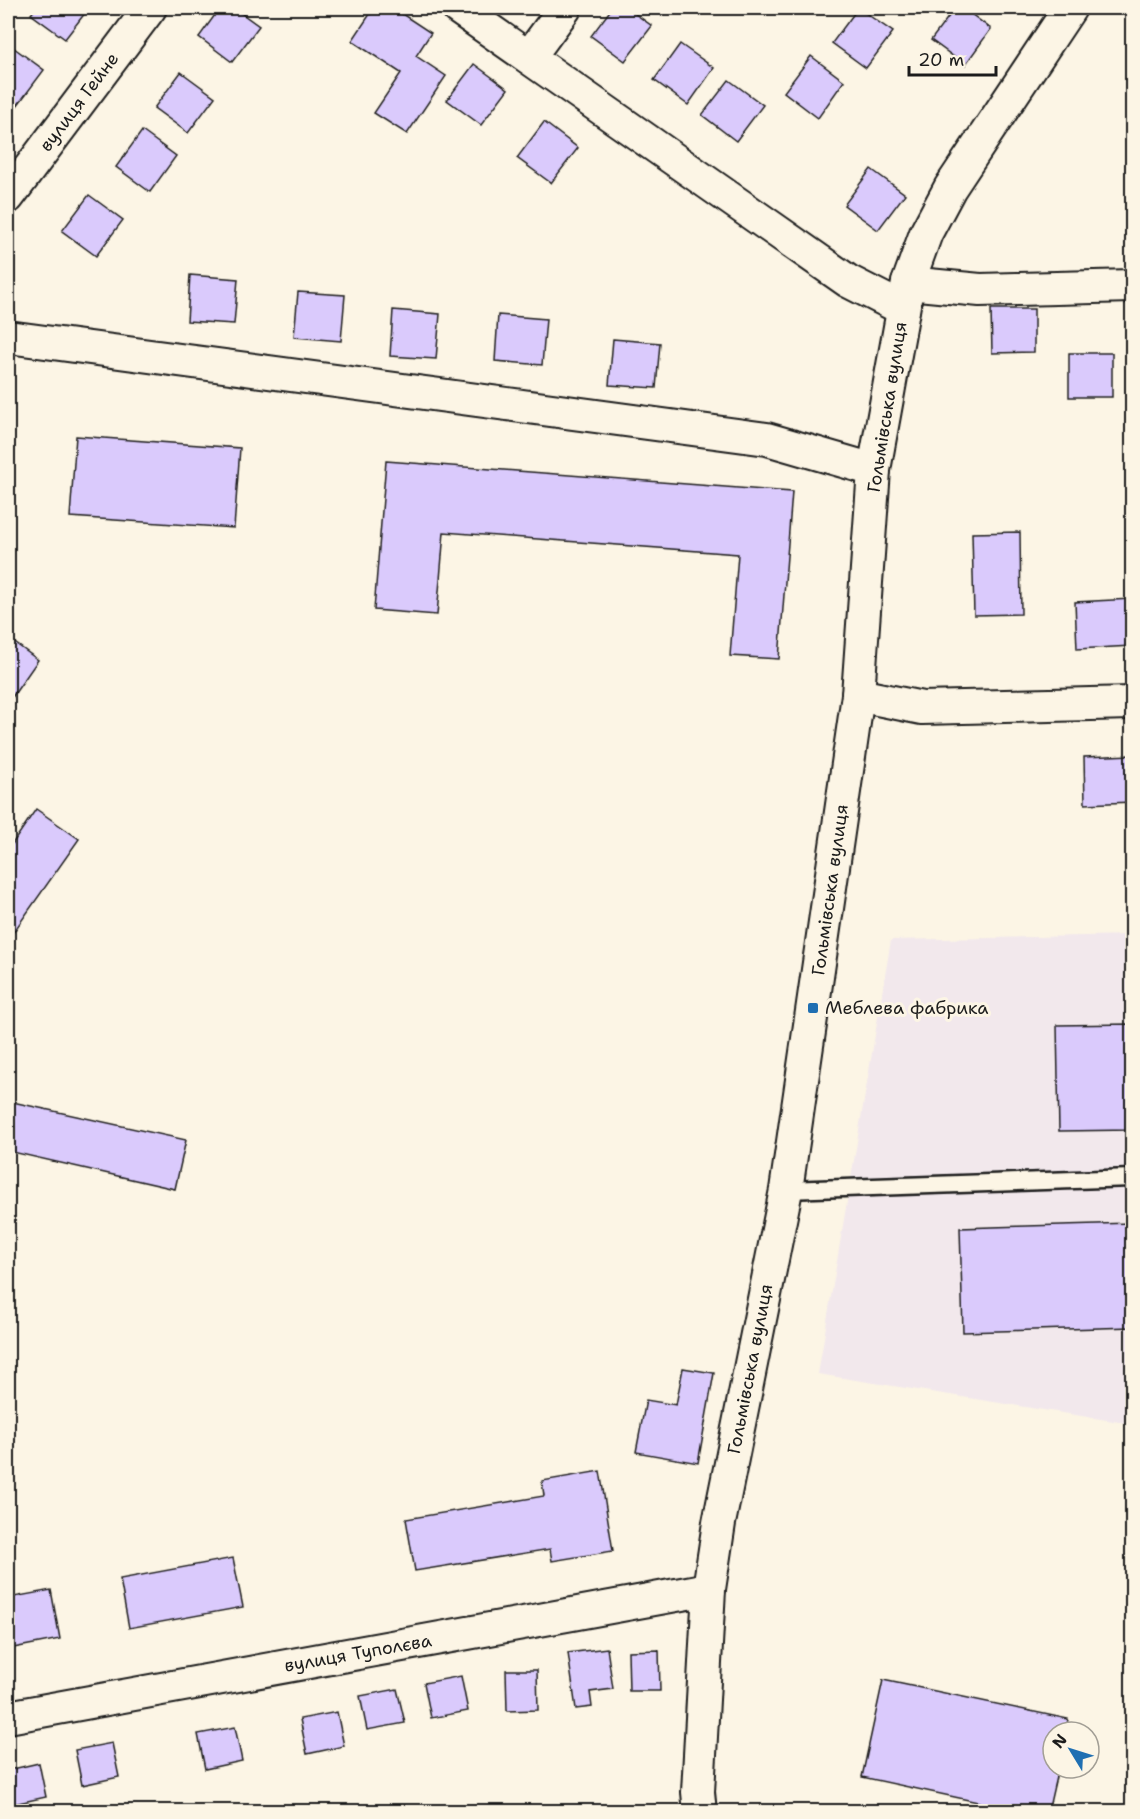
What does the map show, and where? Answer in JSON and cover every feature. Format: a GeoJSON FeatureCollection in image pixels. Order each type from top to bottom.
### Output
{"type":"FeatureCollection","features":[{"type":"Feature","properties":{"kind":"street","name":"вулиця Гейне"},"geometry":{"type":"LineString","coordinates":[[8,197],[150,8]]}},
{"type":"Feature","properties":{"kind":"street"},"geometry":{"type":"LineString","coordinates":[[458,8],[848,281],[906,296],[980,290],[1132,286]]}},
{"type":"Feature","properties":{"kind":"street"},"geometry":{"type":"LineString","coordinates":[[529,57],[565,8]]}},
{"type":"Feature","properties":{"kind":"street","name":"Гольмівська вулиця"},"geometry":{"type":"LineString","coordinates":[[700,1812],[698,1792],[709,1589],[719,1523],[786,1190],[858,695],[874,470],[906,296],[926,233],[950,188],[1070,8]]}},
{"type":"Feature","properties":{"kind":"street"},"geometry":{"type":"LineString","coordinates":[[8,337],[767,439],[874,470]]}},
{"type":"Feature","properties":{"kind":"street"},"geometry":{"type":"LineString","coordinates":[[858,695],[921,708],[1132,704]]}},
{"type":"Feature","properties":{"kind":"street","name":"вулиця Туполєва"},"geometry":{"type":"LineString","coordinates":[[8,1717],[709,1589]]}},
{"type":"Feature","properties":{"kind":"lane"},"geometry":{"type":"LineString","coordinates":[[786,1190],[1132,1178]]}},
{"type":"Feature","properties":{"kind":"shaded area"},"geometry":{"type":"Polygon","coordinates":[[[1132,935],[1132,1424],[818,1374],[891,940],[1132,935]]]}},
{"type":"Feature","properties":{"kind":"building"},"geometry":{"type":"Polygon","coordinates":[[[36,8],[89,8],[65,39],[31,14],[36,8]]]}},
{"type":"Feature","properties":{"kind":"building"},"geometry":{"type":"Polygon","coordinates":[[[220,8],[234,8],[259,26],[232,62],[199,37],[220,8]]]}},
{"type":"Feature","properties":{"kind":"building"},"geometry":{"type":"Polygon","coordinates":[[[374,8],[393,8],[431,33],[416,56],[446,76],[407,134],[374,113],[401,73],[352,41],[374,8]]]}},
{"type":"Feature","properties":{"kind":"building"},"geometry":{"type":"Polygon","coordinates":[[[612,8],[627,8],[652,26],[625,61],[591,36],[612,8]]]}},
{"type":"Feature","properties":{"kind":"building"},"geometry":{"type":"Polygon","coordinates":[[[858,8],[893,32],[866,68],[832,43],[858,8]]]}},
{"type":"Feature","properties":{"kind":"building"},"geometry":{"type":"Polygon","coordinates":[[[955,8],[963,8],[991,29],[965,65],[931,40],[955,8]]]}},
{"type":"Feature","properties":{"kind":"building"},"geometry":{"type":"Polygon","coordinates":[[[680,44],[714,68],[688,105],[654,80],[680,44]]]}},
{"type":"Feature","properties":{"kind":"building"},"geometry":{"type":"Polygon","coordinates":[[[10,45],[44,70],[17,106],[8,99],[8,48],[10,45]]]}},
{"type":"Feature","properties":{"kind":"building"},"geometry":{"type":"Polygon","coordinates":[[[811,56],[844,81],[818,118],[784,92],[811,56]]]}},
{"type":"Feature","properties":{"kind":"building"},"geometry":{"type":"Polygon","coordinates":[[[474,64],[508,89],[481,125],[447,100],[474,64]]]}},
{"type":"Feature","properties":{"kind":"building"},"geometry":{"type":"Polygon","coordinates":[[[181,72],[215,97],[188,133],[154,108],[181,72]]]}},
{"type":"Feature","properties":{"kind":"building"},"geometry":{"type":"Polygon","coordinates":[[[729,80],[763,105],[736,141],[702,115],[729,80]]]}},
{"type":"Feature","properties":{"kind":"building"},"geometry":{"type":"Polygon","coordinates":[[[544,122],[578,148],[551,183],[517,158],[544,122]]]}},
{"type":"Feature","properties":{"kind":"building"},"geometry":{"type":"Polygon","coordinates":[[[142,131],[176,156],[150,192],[116,167],[142,131]]]}},
{"type":"Feature","properties":{"kind":"building"},"geometry":{"type":"Polygon","coordinates":[[[871,169],[905,194],[878,230],[844,205],[871,169]]]}},
{"type":"Feature","properties":{"kind":"building"},"geometry":{"type":"Polygon","coordinates":[[[89,195],[123,220],[96,256],[62,231],[89,195]]]}},
{"type":"Feature","properties":{"kind":"building"},"geometry":{"type":"Polygon","coordinates":[[[190,275],[238,279],[234,324],[187,321],[190,275]]]}},
{"type":"Feature","properties":{"kind":"building"},"geometry":{"type":"Polygon","coordinates":[[[298,292],[345,295],[341,341],[294,337],[298,292]]]}},
{"type":"Feature","properties":{"kind":"building"},"geometry":{"type":"Polygon","coordinates":[[[991,309],[1034,309],[1034,352],[992,353],[991,309]]]}},
{"type":"Feature","properties":{"kind":"building"},"geometry":{"type":"Polygon","coordinates":[[[393,310],[440,314],[436,359],[390,356],[393,310]]]}},
{"type":"Feature","properties":{"kind":"building"},"geometry":{"type":"Polygon","coordinates":[[[498,315],[546,319],[542,365],[495,361],[498,315]]]}},
{"type":"Feature","properties":{"kind":"building"},"geometry":{"type":"Polygon","coordinates":[[[613,339],[660,343],[656,388],[609,385],[613,339]]]}},
{"type":"Feature","properties":{"kind":"building"},"geometry":{"type":"Polygon","coordinates":[[[1069,353],[1112,353],[1112,397],[1069,397],[1069,353]]]}},
{"type":"Feature","properties":{"kind":"building"},"geometry":{"type":"Polygon","coordinates":[[[76,436],[240,448],[234,528],[70,517],[76,436]]]}},
{"type":"Feature","properties":{"kind":"building"},"geometry":{"type":"Polygon","coordinates":[[[386,461],[792,492],[779,659],[730,656],[738,554],[444,532],[437,615],[374,610],[386,461]]]}},
{"type":"Feature","properties":{"kind":"building"},"geometry":{"type":"Polygon","coordinates":[[[1020,532],[1021,614],[974,615],[972,533],[1020,532]]]}},
{"type":"Feature","properties":{"kind":"building"},"geometry":{"type":"Polygon","coordinates":[[[1132,599],[1132,646],[1077,649],[1075,602],[1132,599]]]}},
{"type":"Feature","properties":{"kind":"building"},"geometry":{"type":"Polygon","coordinates":[[[8,638],[38,660],[8,703],[8,638]]]}},
{"type":"Feature","properties":{"kind":"building"},"geometry":{"type":"Polygon","coordinates":[[[1132,755],[1132,802],[1085,804],[1084,757],[1132,755]]]}},
{"type":"Feature","properties":{"kind":"building"},"geometry":{"type":"Polygon","coordinates":[[[36,809],[79,839],[8,940],[8,850],[36,809]]]}},
{"type":"Feature","properties":{"kind":"building"},"geometry":{"type":"Polygon","coordinates":[[[1132,1024],[1132,1130],[1059,1131],[1057,1025],[1132,1024]]]}},
{"type":"Feature","properties":{"kind":"building"},"geometry":{"type":"Polygon","coordinates":[[[8,1101],[186,1140],[175,1189],[8,1151],[8,1101]]]}},
{"type":"Feature","properties":{"kind":"building"},"geometry":{"type":"Polygon","coordinates":[[[1132,1223],[1132,1327],[963,1332],[960,1228],[1132,1223]]]}},
{"type":"Feature","properties":{"kind":"building"},"geometry":{"type":"Polygon","coordinates":[[[683,1368],[714,1373],[698,1463],[636,1452],[646,1400],[676,1405],[683,1368]]]}},
{"type":"Feature","properties":{"kind":"building"},"geometry":{"type":"Polygon","coordinates":[[[600,1471],[613,1551],[552,1561],[550,1549],[415,1571],[406,1519],[544,1496],[542,1481],[600,1471]]]}},
{"type":"Feature","properties":{"kind":"building"},"geometry":{"type":"Polygon","coordinates":[[[233,1558],[243,1607],[129,1628],[120,1579],[233,1558]]]}},
{"type":"Feature","properties":{"kind":"building"},"geometry":{"type":"Polygon","coordinates":[[[51,1590],[60,1639],[8,1649],[8,1598],[51,1590]]]}},
{"type":"Feature","properties":{"kind":"building"},"geometry":{"type":"Polygon","coordinates":[[[607,1648],[613,1689],[590,1692],[592,1707],[576,1709],[568,1653],[607,1648]]]}},
{"type":"Feature","properties":{"kind":"building"},"geometry":{"type":"Polygon","coordinates":[[[659,1650],[660,1691],[629,1691],[628,1651],[659,1650]]]}},
{"type":"Feature","properties":{"kind":"building"},"geometry":{"type":"Polygon","coordinates":[[[506,1670],[537,1670],[538,1710],[507,1711],[506,1670]]]}},
{"type":"Feature","properties":{"kind":"building"},"geometry":{"type":"Polygon","coordinates":[[[461,1676],[468,1711],[431,1718],[424,1683],[461,1676]]]}},
{"type":"Feature","properties":{"kind":"building"},"geometry":{"type":"Polygon","coordinates":[[[883,1680],[1068,1719],[1041,1720],[1041,1780],[1055,1780],[1048,1812],[1024,1812],[862,1777],[883,1680]]]}},
{"type":"Feature","properties":{"kind":"building"},"geometry":{"type":"Polygon","coordinates":[[[397,1689],[405,1723],[367,1730],[360,1696],[397,1689]]]}},
{"type":"Feature","properties":{"kind":"building"},"geometry":{"type":"Polygon","coordinates":[[[337,1712],[344,1746],[307,1754],[300,1719],[337,1712]]]}},
{"type":"Feature","properties":{"kind":"building"},"geometry":{"type":"Polygon","coordinates":[[[235,1727],[242,1761],[205,1769],[198,1734],[235,1727]]]}},
{"type":"Feature","properties":{"kind":"building"},"geometry":{"type":"Polygon","coordinates":[[[112,1743],[119,1777],[82,1785],[75,1750],[112,1743]]]}},
{"type":"Feature","properties":{"kind":"building"},"geometry":{"type":"Polygon","coordinates":[[[39,1763],[46,1797],[9,1805],[8,1770],[39,1763]]]}},
{"type":"Feature","properties":{"kind":"place","name":"Меблева фабрика"},"geometry":{"type":"Point","coordinates":[813,1008]}}]}
